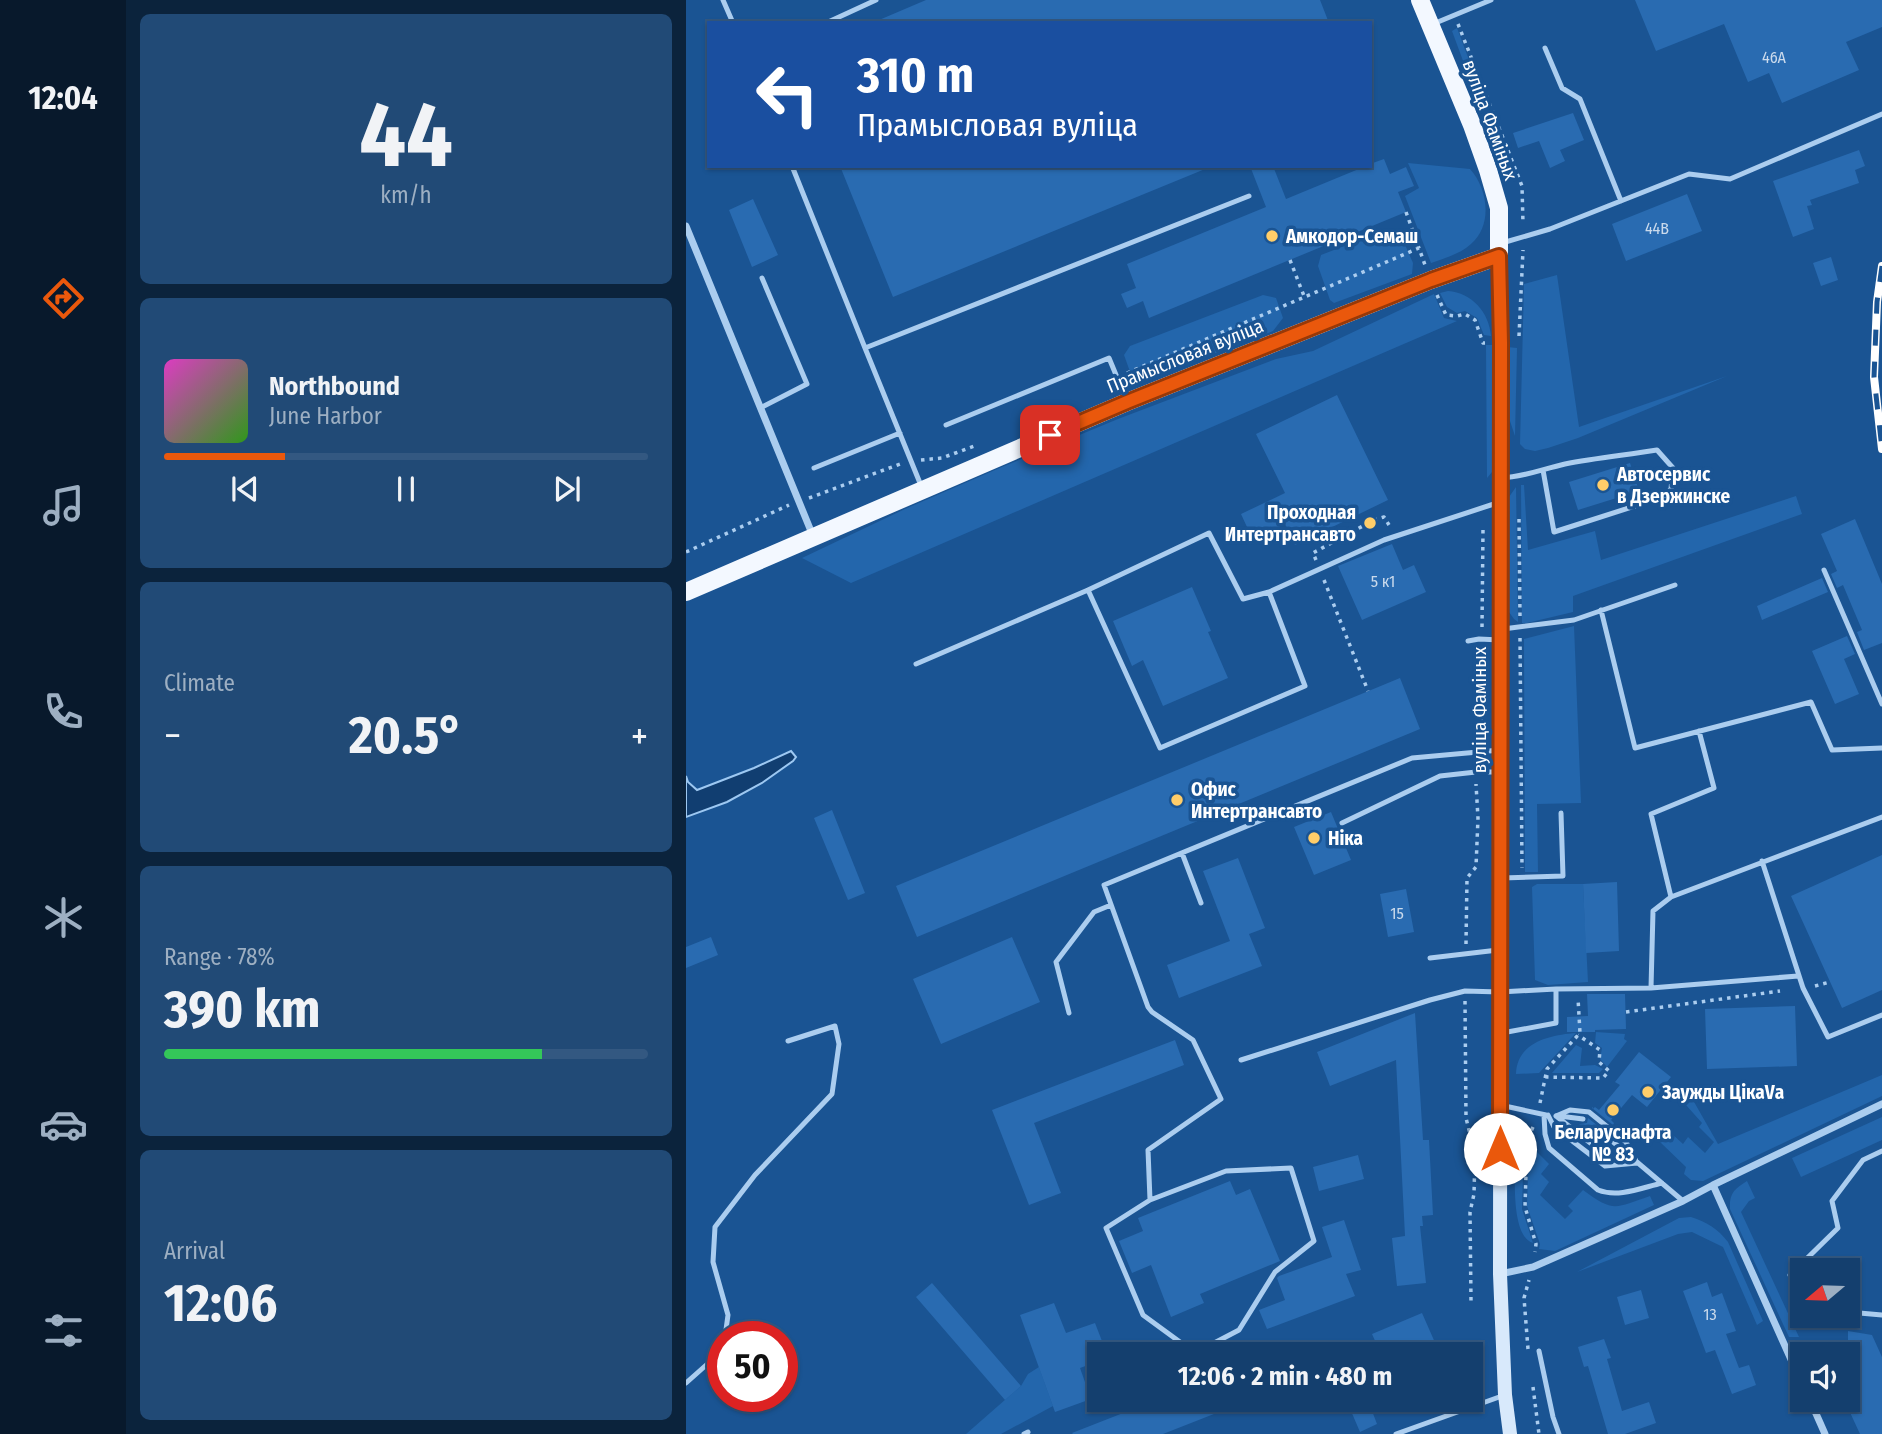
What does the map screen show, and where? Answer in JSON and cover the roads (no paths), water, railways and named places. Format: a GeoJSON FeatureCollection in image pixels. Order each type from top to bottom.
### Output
{"type":"FeatureCollection","features":[{"type":"Feature","properties":{"kind":"main road","name":"вуліца Фаміных"},"geometry":{"type":"LineString","coordinates":[[1420,0],[1488,170],[1499,208],[1500,478],[1493,503],[1500,635],[1500,1274],[1505,1395],[1510,1434]]}},
{"type":"Feature","properties":{"kind":"main road","name":"Прамысловая вуліца"},"geometry":{"type":"LineString","coordinates":[[686,592],[1127,402],[1499,250]]}},
{"type":"Feature","properties":{"kind":"street"},"geometry":{"type":"LineString","coordinates":[[686,226],[814,536]]}},
{"type":"Feature","properties":{"kind":"street"},"geometry":{"type":"LineString","coordinates":[[1500,1274],[1533,1267],[1683,1201],[1882,1104]]}},
{"type":"Feature","properties":{"kind":"street"},"geometry":{"type":"LineString","coordinates":[[1713,1185],[1790,1357]]}},
{"type":"Feature","properties":{"kind":"street"},"geometry":{"type":"LineString","coordinates":[[1815,1412],[1825,1434]]}},
{"type":"Feature","properties":{"kind":"lane"},"geometry":{"type":"LineString","coordinates":[[723,0],[732,21]]}},
{"type":"Feature","properties":{"kind":"lane"},"geometry":{"type":"LineString","coordinates":[[830,21],[876,0]]}},
{"type":"Feature","properties":{"kind":"lane"},"geometry":{"type":"LineString","coordinates":[[1430,25],[1491,0]]}},
{"type":"Feature","properties":{"kind":"lane"},"geometry":{"type":"LineString","coordinates":[[1545,48],[1562,88],[1580,99],[1621,201]]}},
{"type":"Feature","properties":{"kind":"lane"},"geometry":{"type":"LineString","coordinates":[[1499,250],[1689,174],[1730,179],[1882,114]]}},
{"type":"Feature","properties":{"kind":"lane"},"geometry":{"type":"LineString","coordinates":[[793,168],[923,491]]}},
{"type":"Feature","properties":{"kind":"lane"},"geometry":{"type":"LineString","coordinates":[[865,348],[1249,196]]}},
{"type":"Feature","properties":{"kind":"lane"},"geometry":{"type":"LineString","coordinates":[[762,278],[807,384],[762,407]]}},
{"type":"Feature","properties":{"kind":"lane"},"geometry":{"type":"LineString","coordinates":[[946,425],[1109,358],[1127,402]]}},
{"type":"Feature","properties":{"kind":"lane"},"geometry":{"type":"LineString","coordinates":[[814,468],[900,433]]}},
{"type":"Feature","properties":{"kind":"lane"},"geometry":{"type":"LineString","coordinates":[[1500,478],[1517,478],[1543,470],[1565,464],[1657,450],[1673,468],[1671,489],[1663,497],[1555,532],[1543,470]]}},
{"type":"Feature","properties":{"kind":"lane"},"geometry":{"type":"LineString","coordinates":[[916,664],[1088,590],[1209,533],[1244,598],[1269,592],[1396,536],[1493,503]]}},
{"type":"Feature","properties":{"kind":"lane"},"geometry":{"type":"LineString","coordinates":[[1824,570],[1882,704]]}},
{"type":"Feature","properties":{"kind":"lane"},"geometry":{"type":"LineString","coordinates":[[1468,641],[1520,628],[1574,620],[1675,585]]}},
{"type":"Feature","properties":{"kind":"lane"},"geometry":{"type":"LineString","coordinates":[[1088,590],[1160,748],[1305,686],[1269,592]]}},
{"type":"Feature","properties":{"kind":"lane"},"geometry":{"type":"LineString","coordinates":[[1601,610],[1635,748],[1811,702],[1832,750],[1882,748]]}},
{"type":"Feature","properties":{"kind":"lane"},"geometry":{"type":"LineString","coordinates":[[1671,897],[1651,814],[1714,788],[1699,732]]}},
{"type":"Feature","properties":{"kind":"lane"},"geometry":{"type":"LineString","coordinates":[[1150,1200],[1149,1150],[1222,1099],[1193,1040],[1148,1007],[1104,885],[1412,758],[1500,750]]}},
{"type":"Feature","properties":{"kind":"lane"},"geometry":{"type":"LineString","coordinates":[[1342,823],[1440,776],[1501,772]]}},
{"type":"Feature","properties":{"kind":"lane"},"geometry":{"type":"LineString","coordinates":[[1502,878],[1563,876],[1561,813]]}},
{"type":"Feature","properties":{"kind":"lane"},"geometry":{"type":"LineString","coordinates":[[1651,988],[1653,911],[1671,897],[1882,817]]}},
{"type":"Feature","properties":{"kind":"lane"},"geometry":{"type":"LineString","coordinates":[[1182,853],[1201,903]]}},
{"type":"Feature","properties":{"kind":"lane"},"geometry":{"type":"LineString","coordinates":[[1762,861],[1802,988],[1828,1037],[1882,1015]]}},
{"type":"Feature","properties":{"kind":"lane"},"geometry":{"type":"LineString","coordinates":[[1069,1013],[1056,961],[1094,912],[1111,905]]}},
{"type":"Feature","properties":{"kind":"lane"},"geometry":{"type":"LineString","coordinates":[[1430,958],[1501,949]]}},
{"type":"Feature","properties":{"kind":"lane"},"geometry":{"type":"LineString","coordinates":[[1241,1060],[1465,991],[1651,988],[1798,976]]}},
{"type":"Feature","properties":{"kind":"lane"},"geometry":{"type":"LineString","coordinates":[[1501,1033],[1556,1023],[1556,989]]}},
{"type":"Feature","properties":{"kind":"lane"},"geometry":{"type":"LineString","coordinates":[[727,1321],[728,1315],[713,1262],[715,1227],[755,1175],[832,1094],[839,1044],[835,1026],[788,1041]]}},
{"type":"Feature","properties":{"kind":"lane"},"geometry":{"type":"LineString","coordinates":[[1500,1105],[1544,1115],[1583,1119]]}},
{"type":"Feature","properties":{"kind":"lane"},"geometry":{"type":"LineString","coordinates":[[1556,1116],[1570,1110],[1589,1112],[1626,1142],[1637,1163]]}},
{"type":"Feature","properties":{"kind":"lane"},"geometry":{"type":"LineString","coordinates":[[1544,1115],[1554,1127],[1605,1166],[1637,1163]]}},
{"type":"Feature","properties":{"kind":"lane"},"geometry":{"type":"LineString","coordinates":[[1544,1115],[1549,1148],[1598,1190],[1608,1194],[1662,1183]]}},
{"type":"Feature","properties":{"kind":"lane"},"geometry":{"type":"LineString","coordinates":[[1556,1116],[1607,1156],[1637,1163]]}},
{"type":"Feature","properties":{"kind":"lane"},"geometry":{"type":"LineString","coordinates":[[1605,1135],[1683,1201]]}},
{"type":"Feature","properties":{"kind":"lane"},"geometry":{"type":"LineString","coordinates":[[1808,1258],[1839,1228],[1832,1201],[1863,1160],[1882,1151]]}},
{"type":"Feature","properties":{"kind":"lane"},"geometry":{"type":"LineString","coordinates":[[1292,1168],[1314,1241],[1275,1272],[1239,1330],[1195,1353],[1143,1315],[1106,1228],[1150,1200],[1226,1171],[1292,1168]]}},
{"type":"Feature","properties":{"kind":"lane"},"geometry":{"type":"LineString","coordinates":[[1860,1313],[1882,1315]]}},
{"type":"Feature","properties":{"kind":"lane"},"geometry":{"type":"LineString","coordinates":[[1539,1351],[1559,1434]]}},
{"type":"Feature","properties":{"kind":"lane"},"geometry":{"type":"LineString","coordinates":[[686,1382],[707,1364]]}},
{"type":"Feature","properties":{"kind":"lane"},"geometry":{"type":"LineString","coordinates":[[1396,1434],[1505,1395]]}},
{"type":"Feature","properties":{"kind":"railway"},"geometry":{"type":"LineString","coordinates":[[1882,266],[1877,302],[1874,377],[1882,449]]}},
{"type":"Feature","properties":{"kind":"place","name":"Амкодор-Семаш"},"geometry":{"type":"Point","coordinates":[1272,236]}},
{"type":"Feature","properties":{"kind":"place","name":"Автосервис в Дзержинске"},"geometry":{"type":"Point","coordinates":[1603,485]}},
{"type":"Feature","properties":{"kind":"place","name":"Проходная Интертрансавто"},"geometry":{"type":"Point","coordinates":[1370,523]}},
{"type":"Feature","properties":{"kind":"place","name":"Офис Интертрансавто"},"geometry":{"type":"Point","coordinates":[1177,800]}},
{"type":"Feature","properties":{"kind":"place","name":"Ніка"},"geometry":{"type":"Point","coordinates":[1314,838]}},
{"type":"Feature","properties":{"kind":"place","name":"Заужды ЦікаVа"},"geometry":{"type":"Point","coordinates":[1648,1092]}},
{"type":"Feature","properties":{"kind":"place","name":"Беларуснафта № 83"},"geometry":{"type":"Point","coordinates":[1613,1110]}}]}
